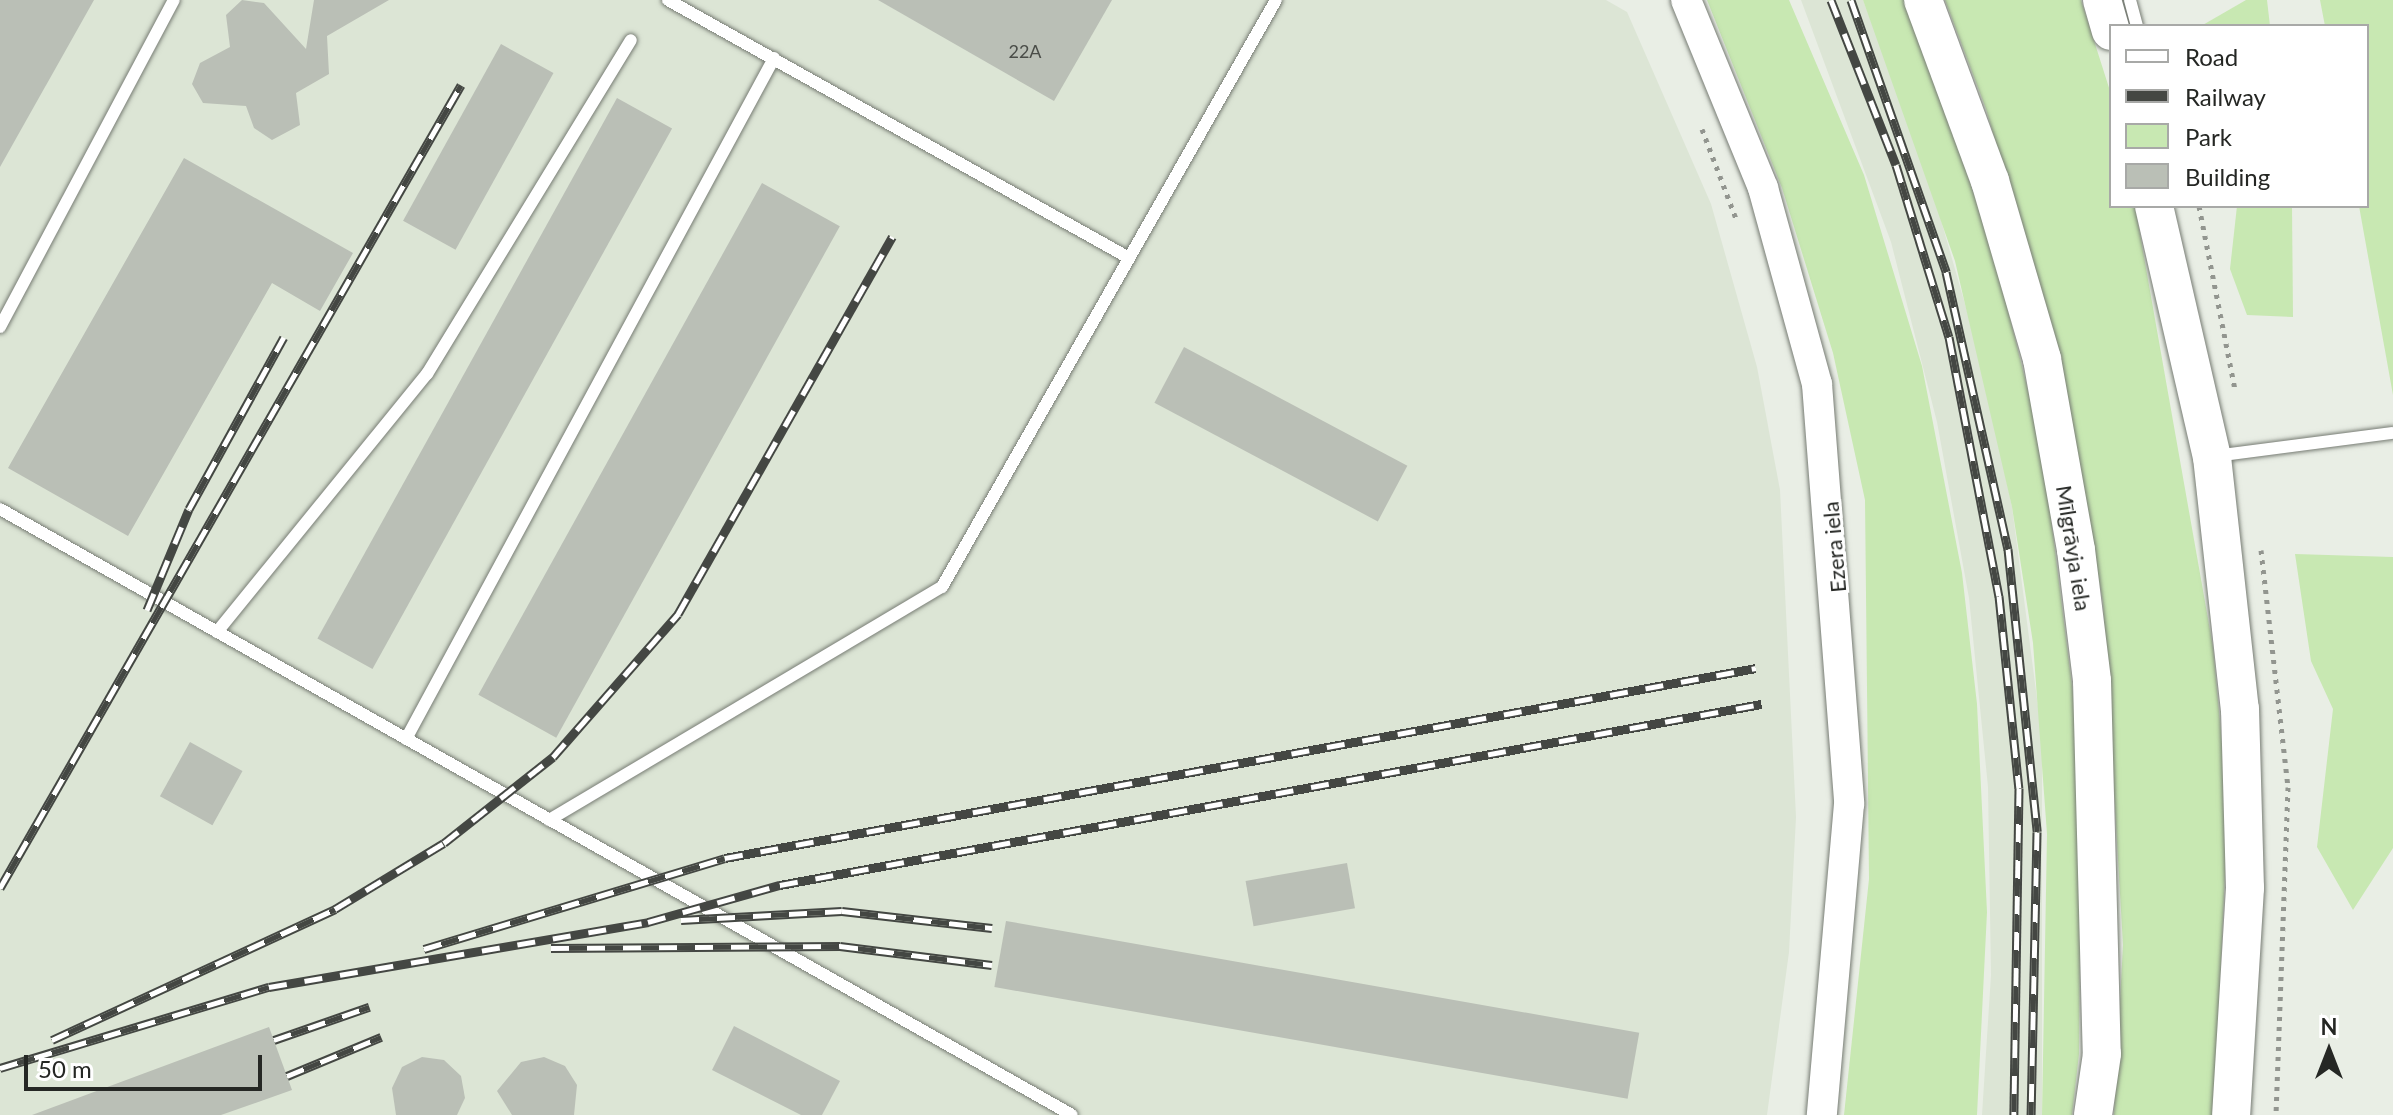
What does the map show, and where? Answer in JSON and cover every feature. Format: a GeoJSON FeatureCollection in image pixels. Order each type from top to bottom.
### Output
{"type":"FeatureCollection","features":[{"type":"Feature","properties":{"kind":"main road","name":"Mīlgrāvja iela"},"geometry":{"type":"LineString","coordinates":[[1923,0],[1990,181],[2042,359],[2076,550],[2092,681],[2102,1054],[2093,1115]]}},
{"type":"Feature","properties":{"kind":"main road"},"geometry":{"type":"LineString","coordinates":[[2102,0],[2109,24]]}},
{"type":"Feature","properties":{"kind":"main road"},"geometry":{"type":"LineString","coordinates":[[2154,208],[2212,457],[2240,709],[2245,888],[2231,1115]]}},
{"type":"Feature","properties":{"kind":"street","name":"Ezera iela"},"geometry":{"type":"LineString","coordinates":[[1686,0],[1763,188],[1817,384],[1849,804],[1822,1115]]}},
{"type":"Feature","properties":{"kind":"lane"},"geometry":{"type":"LineString","coordinates":[[0,327],[174,0]]}},
{"type":"Feature","properties":{"kind":"lane"},"geometry":{"type":"LineString","coordinates":[[668,0],[1129,258]]}},
{"type":"Feature","properties":{"kind":"lane"},"geometry":{"type":"LineString","coordinates":[[549,820],[942,587],[1276,0]]}},
{"type":"Feature","properties":{"kind":"lane"},"geometry":{"type":"LineString","coordinates":[[2130,0],[2136,24]]}},
{"type":"Feature","properties":{"kind":"lane"},"geometry":{"type":"LineString","coordinates":[[217,632],[427,374],[631,40]]}},
{"type":"Feature","properties":{"kind":"lane"},"geometry":{"type":"LineString","coordinates":[[406,739],[774,58]]}},
{"type":"Feature","properties":{"kind":"lane"},"geometry":{"type":"LineString","coordinates":[[2212,457],[2393,433]]}},
{"type":"Feature","properties":{"kind":"lane"},"geometry":{"type":"LineString","coordinates":[[0,509],[1072,1115]]}},
{"type":"Feature","properties":{"kind":"path"},"geometry":{"type":"LineString","coordinates":[[1698,117],[1740,229]]}},
{"type":"Feature","properties":{"kind":"shaded area"},"geometry":{"type":"Polygon","coordinates":[[[0,0],[1606,0],[1627,12],[1711,204],[1757,367],[1780,490],[1796,817],[1789,952],[1767,1115],[0,1115],[0,0]]]}},
{"type":"Feature","properties":{"kind":"shaded area"},"geometry":{"type":"Polygon","coordinates":[[[1801,0],[1863,0],[1924,161],[1981,360],[2012,507],[2042,737],[2042,1115],[1982,1115],[1991,975],[1988,787],[1969,598],[1937,422],[1891,242],[1801,0]]]}},
{"type":"Feature","properties":{"kind":"green space"},"geometry":{"type":"Polygon","coordinates":[[[1707,0],[1789,0],[1864,175],[1922,366],[1962,573],[1977,704],[1987,912],[1977,1115],[1844,1115],[1869,879],[1865,500],[1833,353],[1782,188],[1707,0]]]}},
{"type":"Feature","properties":{"kind":"green space"},"geometry":{"type":"Polygon","coordinates":[[[1863,0],[1906,0],[1921,35],[1995,258],[2042,447],[2075,710],[2081,829],[2079,1054],[2072,1115],[2042,1115],[2047,834],[2033,643],[2012,507],[1955,261],[1863,0]]]}},
{"type":"Feature","properties":{"kind":"green space"},"geometry":{"type":"Polygon","coordinates":[[[1945,0],[2081,0],[2109,88],[2109,208],[2135,208],[2213,647],[2228,808],[2214,1115],[2114,1115],[2123,945],[2103,602],[2059,361],[1986,109],[1945,0]]]}},
{"type":"Feature","properties":{"kind":"green space"},"geometry":{"type":"Polygon","coordinates":[[[2246,0],[2267,0],[2270,24],[2204,24],[2246,0]]]}},
{"type":"Feature","properties":{"kind":"green space"},"geometry":{"type":"Polygon","coordinates":[[[2320,0],[2393,0],[2393,395],[2359,208],[2369,208],[2369,24],[2325,24],[2320,0]]]}},
{"type":"Feature","properties":{"kind":"green space"},"geometry":{"type":"Polygon","coordinates":[[[2237,208],[2292,208],[2293,317],[2247,315],[2230,269],[2237,208]]]}},
{"type":"Feature","properties":{"kind":"green space"},"geometry":{"type":"Polygon","coordinates":[[[2295,554],[2393,557],[2393,848],[2353,910],[2317,847],[2333,709],[2311,661],[2295,554]]]}},
{"type":"Feature","properties":{"kind":"building"},"geometry":{"type":"Polygon","coordinates":[[[0,0],[94,0],[0,167],[0,0]]]}},
{"type":"Feature","properties":{"kind":"building"},"geometry":{"type":"Polygon","coordinates":[[[242,0],[264,3],[306,49],[314,0],[389,0],[327,36],[329,74],[296,93],[300,125],[272,140],[254,128],[246,106],[203,103],[192,84],[200,63],[230,47],[226,15],[242,0]]]}},
{"type":"Feature","properties":{"kind":"building"},"geometry":{"type":"Polygon","coordinates":[[[878,0],[1112,0],[1054,101],[878,0]]]}},
{"type":"Feature","properties":{"kind":"building"},"geometry":{"type":"Polygon","coordinates":[[[501,44],[553,73],[456,250],[403,221],[501,44]]]}},
{"type":"Feature","properties":{"kind":"building"},"geometry":{"type":"Polygon","coordinates":[[[617,98],[672,129],[372,669],[317,639],[617,98]]]}},
{"type":"Feature","properties":{"kind":"building"},"geometry":{"type":"Polygon","coordinates":[[[184,158],[353,253],[320,311],[272,283],[128,536],[8,468],[184,158]]]}},
{"type":"Feature","properties":{"kind":"building"},"geometry":{"type":"Polygon","coordinates":[[[762,183],[840,226],[556,738],[478,695],[762,183]]]}},
{"type":"Feature","properties":{"kind":"building"},"geometry":{"type":"Polygon","coordinates":[[[1184,347],[1407,466],[1378,521],[1154,403],[1184,347]]]}},
{"type":"Feature","properties":{"kind":"building"},"geometry":{"type":"Polygon","coordinates":[[[190,742],[242,771],[212,825],[160,796],[190,742]]]}},
{"type":"Feature","properties":{"kind":"building"},"geometry":{"type":"Polygon","coordinates":[[[1347,863],[1355,908],[1254,926],[1246,881],[1347,863]]]}},
{"type":"Feature","properties":{"kind":"building"},"geometry":{"type":"Polygon","coordinates":[[[1006,921],[1639,1033],[1628,1099],[994,987],[1006,921]]]}},
{"type":"Feature","properties":{"kind":"building"},"geometry":{"type":"Polygon","coordinates":[[[734,1026],[840,1081],[822,1115],[801,1115],[712,1070],[734,1026]]]}},
{"type":"Feature","properties":{"kind":"building"},"geometry":{"type":"Polygon","coordinates":[[[269,1027],[292,1090],[221,1115],[32,1115],[269,1027]]]}},
{"type":"Feature","properties":{"kind":"building"},"geometry":{"type":"Polygon","coordinates":[[[422,1057],[444,1060],[461,1076],[465,1098],[457,1115],[396,1115],[392,1088],[402,1067],[422,1057]]]}},
{"type":"Feature","properties":{"kind":"building"},"geometry":{"type":"Polygon","coordinates":[[[544,1057],[565,1066],[577,1085],[574,1115],[512,1115],[497,1091],[521,1062],[544,1057]]]}},
{"type":"Feature","properties":{"kind":"railway"},"geometry":{"type":"LineString","coordinates":[[1831,0],[1896,165],[1949,337],[1999,596],[2019,788],[2014,1115]]}},
{"type":"Feature","properties":{"kind":"railway"},"geometry":{"type":"LineString","coordinates":[[1851,0],[1946,272],[2008,549],[2037,832],[2031,1115]]}},
{"type":"Feature","properties":{"kind":"railway"},"geometry":{"type":"LineString","coordinates":[[0,888],[461,85]]}},
{"type":"Feature","properties":{"kind":"railway"},"geometry":{"type":"LineString","coordinates":[[52,1040],[335,909],[444,843],[553,757],[678,614],[892,237]]}},
{"type":"Feature","properties":{"kind":"railway"},"geometry":{"type":"LineString","coordinates":[[147,610],[189,509],[284,337]]}},
{"type":"Feature","properties":{"kind":"railway"},"geometry":{"type":"LineString","coordinates":[[424,949],[725,858],[1756,668]]}},
{"type":"Feature","properties":{"kind":"railway"},"geometry":{"type":"LineString","coordinates":[[0,1068],[269,987],[648,922],[780,885],[1761,704]]}},
{"type":"Feature","properties":{"kind":"railway"},"geometry":{"type":"LineString","coordinates":[[681,920],[842,911],[992,928]]}},
{"type":"Feature","properties":{"kind":"railway"},"geometry":{"type":"LineString","coordinates":[[551,948],[840,946],[992,965]]}},
{"type":"Feature","properties":{"kind":"railway"},"geometry":{"type":"LineString","coordinates":[[274,1040],[369,1007]]}},
{"type":"Feature","properties":{"kind":"railway"},"geometry":{"type":"LineString","coordinates":[[287,1076],[381,1037]]}}]}
